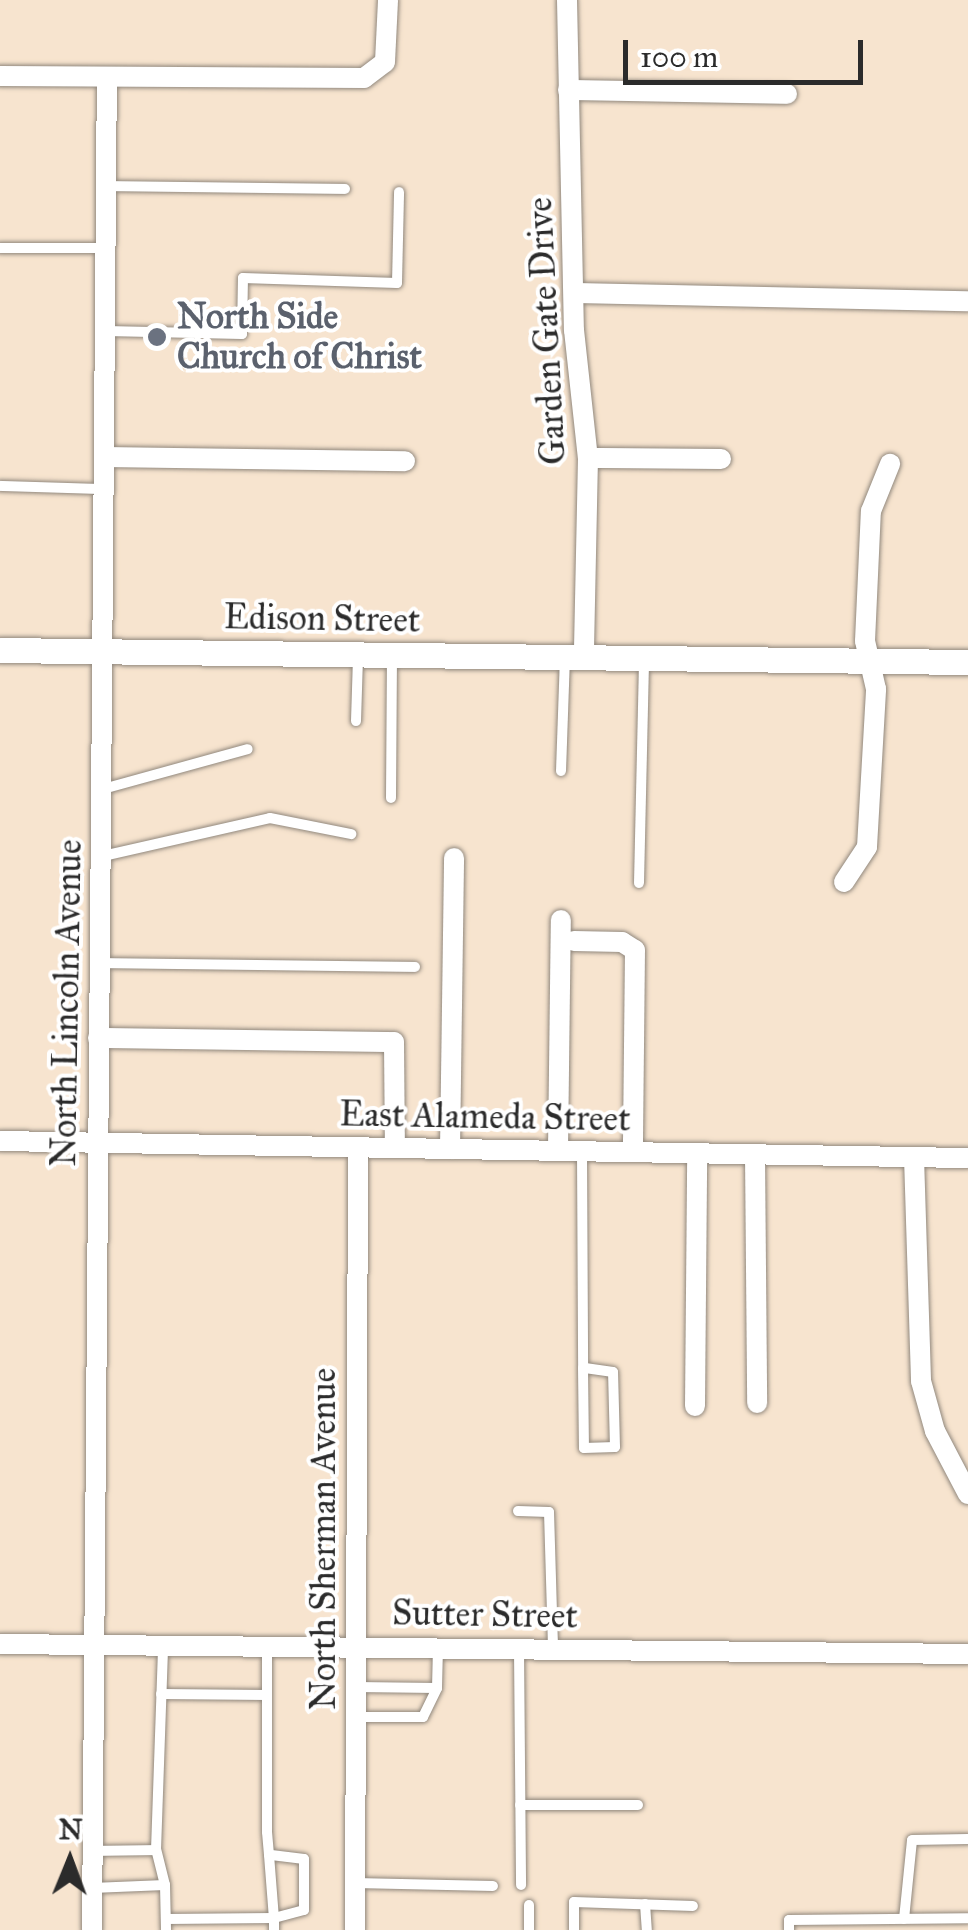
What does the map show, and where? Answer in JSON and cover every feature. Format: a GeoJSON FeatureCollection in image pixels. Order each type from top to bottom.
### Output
{"type":"FeatureCollection","features":[{"type":"Feature","properties":{"kind":"street"},"geometry":{"type":"LineString","coordinates":[[0,76],[364,78],[380,69],[388,0]]}},
{"type":"Feature","properties":{"kind":"street","name":"Garden Gate Drive"},"geometry":{"type":"LineString","coordinates":[[567,0],[574,294],[588,458],[574,657]]}},
{"type":"Feature","properties":{"kind":"street","name":"North Lincoln Avenue"},"geometry":{"type":"LineString","coordinates":[[92,1930],[97,1645],[95,1142],[103,856],[108,78]]}},
{"type":"Feature","properties":{"kind":"street"},"geometry":{"type":"LineString","coordinates":[[568,90],[787,94]]}},
{"type":"Feature","properties":{"kind":"street"},"geometry":{"type":"LineString","coordinates":[[574,294],[968,301]]}},
{"type":"Feature","properties":{"kind":"street"},"geometry":{"type":"LineString","coordinates":[[104,457],[406,461]]}},
{"type":"Feature","properties":{"kind":"street"},"geometry":{"type":"LineString","coordinates":[[588,458],[721,459]]}},
{"type":"Feature","properties":{"kind":"street"},"geometry":{"type":"LineString","coordinates":[[844,882],[867,846],[874,662],[865,641],[870,511],[890,464]]}},
{"type":"Feature","properties":{"kind":"street","name":"Edison Street"},"geometry":{"type":"LineString","coordinates":[[0,650],[968,662]]}},
{"type":"Feature","properties":{"kind":"street"},"geometry":{"type":"LineString","coordinates":[[450,1149],[454,858]]}},
{"type":"Feature","properties":{"kind":"street"},"geometry":{"type":"LineString","coordinates":[[558,1151],[561,920]]}},
{"type":"Feature","properties":{"kind":"street"},"geometry":{"type":"LineString","coordinates":[[574,941],[622,942],[635,950],[633,1152]]}},
{"type":"Feature","properties":{"kind":"street"},"geometry":{"type":"LineString","coordinates":[[98,1038],[394,1042],[395,1148]]}},
{"type":"Feature","properties":{"kind":"street","name":"East Alameda Street"},"geometry":{"type":"LineString","coordinates":[[0,1140],[968,1158]]}},
{"type":"Feature","properties":{"kind":"street","name":"North Sherman Avenue"},"geometry":{"type":"LineString","coordinates":[[355,1930],[358,1148]]}},
{"type":"Feature","properties":{"kind":"street"},"geometry":{"type":"LineString","coordinates":[[695,1406],[697,1153]]}},
{"type":"Feature","properties":{"kind":"street"},"geometry":{"type":"LineString","coordinates":[[755,1154],[757,1403]]}},
{"type":"Feature","properties":{"kind":"street"},"geometry":{"type":"LineString","coordinates":[[914,1158],[921,1381],[935,1431],[968,1494]]}},
{"type":"Feature","properties":{"kind":"street","name":"Sutter Street"},"geometry":{"type":"LineString","coordinates":[[0,1644],[968,1654]]}},
{"type":"Feature","properties":{"kind":"lane"},"geometry":{"type":"LineString","coordinates":[[107,186],[345,188]]}},
{"type":"Feature","properties":{"kind":"lane"},"geometry":{"type":"LineString","coordinates":[[106,331],[242,334],[244,278],[397,283],[399,192]]}},
{"type":"Feature","properties":{"kind":"lane"},"geometry":{"type":"LineString","coordinates":[[0,248],[107,248]]}},
{"type":"Feature","properties":{"kind":"lane"},"geometry":{"type":"LineString","coordinates":[[0,486],[104,488]]}},
{"type":"Feature","properties":{"kind":"lane"},"geometry":{"type":"LineString","coordinates":[[356,721],[358,654]]}},
{"type":"Feature","properties":{"kind":"lane"},"geometry":{"type":"LineString","coordinates":[[391,798],[392,655]]}},
{"type":"Feature","properties":{"kind":"lane"},"geometry":{"type":"LineString","coordinates":[[560,771],[574,657]]}},
{"type":"Feature","properties":{"kind":"lane"},"geometry":{"type":"LineString","coordinates":[[639,884],[644,658]]}},
{"type":"Feature","properties":{"kind":"lane"},"geometry":{"type":"LineString","coordinates":[[103,788],[248,749]]}},
{"type":"Feature","properties":{"kind":"lane"},"geometry":{"type":"LineString","coordinates":[[103,856],[270,818],[351,834]]}},
{"type":"Feature","properties":{"kind":"lane"},"geometry":{"type":"LineString","coordinates":[[100,963],[415,966]]}},
{"type":"Feature","properties":{"kind":"lane"},"geometry":{"type":"LineString","coordinates":[[582,1151],[583,1368],[584,1448],[614,1448],[613,1372],[583,1368]]}},
{"type":"Feature","properties":{"kind":"lane"},"geometry":{"type":"LineString","coordinates":[[518,1511],[549,1512],[553,1649]]}},
{"type":"Feature","properties":{"kind":"lane"},"geometry":{"type":"LineString","coordinates":[[163,1645],[156,1850],[165,1885],[166,1924],[274,1924],[304,1910],[304,1860],[268,1855]]}},
{"type":"Feature","properties":{"kind":"lane"},"geometry":{"type":"LineString","coordinates":[[267,1645],[268,1855],[274,1924]]}},
{"type":"Feature","properties":{"kind":"lane"},"geometry":{"type":"LineString","coordinates":[[356,1717],[423,1717],[437,1688],[438,1647]]}},
{"type":"Feature","properties":{"kind":"lane"},"geometry":{"type":"LineString","coordinates":[[519,1648],[521,1884]]}},
{"type":"Feature","properties":{"kind":"lane"},"geometry":{"type":"LineString","coordinates":[[356,1687],[437,1688]]}},
{"type":"Feature","properties":{"kind":"lane"},"geometry":{"type":"LineString","coordinates":[[161,1694],[267,1695]]}},
{"type":"Feature","properties":{"kind":"lane"},"geometry":{"type":"LineString","coordinates":[[520,1805],[638,1805]]}},
{"type":"Feature","properties":{"kind":"lane"},"geometry":{"type":"LineString","coordinates":[[904,1918],[912,1840],[968,1839]]}},
{"type":"Feature","properties":{"kind":"lane"},"geometry":{"type":"LineString","coordinates":[[93,1851],[156,1850]]}},
{"type":"Feature","properties":{"kind":"lane"},"geometry":{"type":"LineString","coordinates":[[355,1883],[493,1886]]}},
{"type":"Feature","properties":{"kind":"lane"},"geometry":{"type":"LineString","coordinates":[[92,1888],[165,1885]]}},
{"type":"Feature","properties":{"kind":"lane"},"geometry":{"type":"LineString","coordinates":[[574,1930],[574,1902],[694,1906]]}},
{"type":"Feature","properties":{"kind":"lane"},"geometry":{"type":"LineString","coordinates":[[529,1904],[529,1930]]}},
{"type":"Feature","properties":{"kind":"lane"},"geometry":{"type":"LineString","coordinates":[[645,1904],[648,1930]]}},
{"type":"Feature","properties":{"kind":"lane"},"geometry":{"type":"LineString","coordinates":[[789,1930],[789,1920],[968,1918]]}},
{"type":"Feature","properties":{"kind":"place","name":"North Side Church of Christ"},"geometry":{"type":"Point","coordinates":[157,337]}}]}
